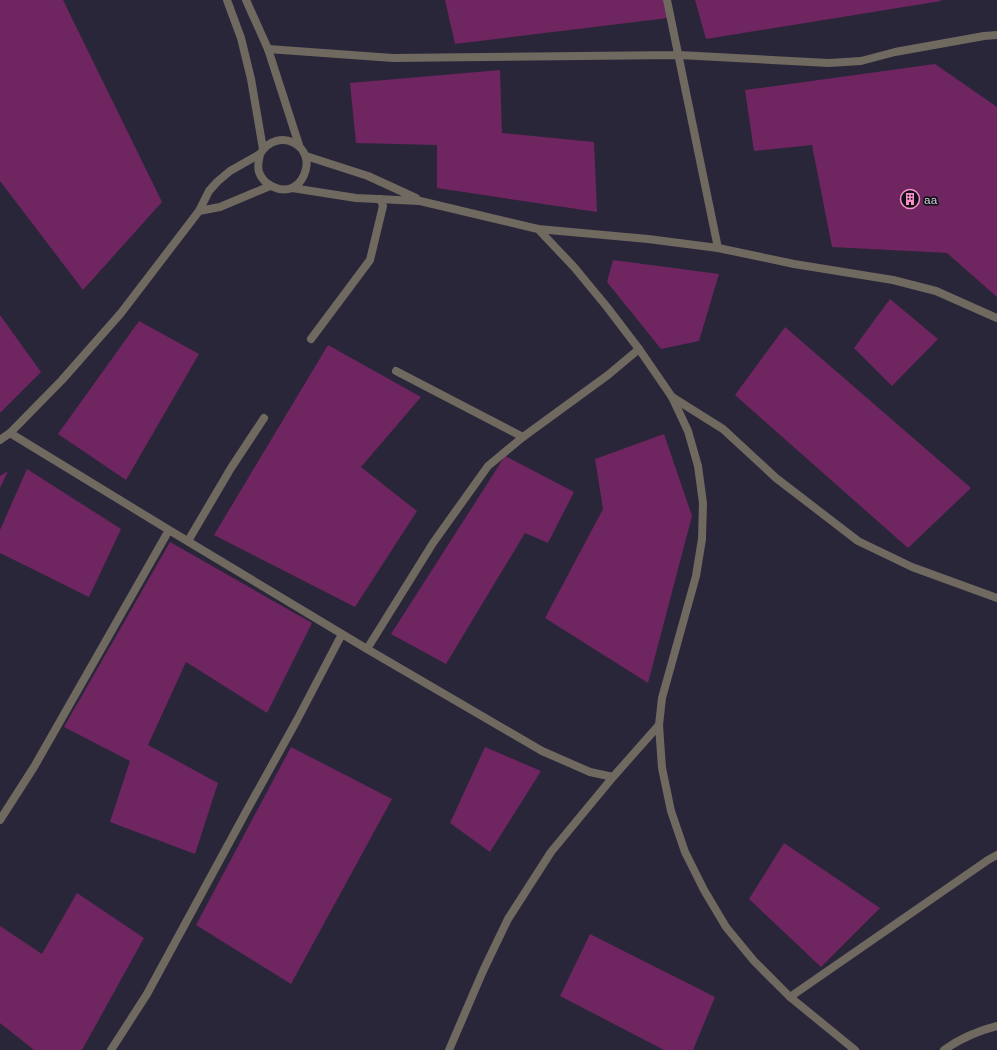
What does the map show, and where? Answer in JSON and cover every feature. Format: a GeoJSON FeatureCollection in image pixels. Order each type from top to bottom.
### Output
{"type":"FeatureCollection","features":[{"type":"Feature","properties":{"kind":"street"},"geometry":{"type":"LineString","coordinates":[[227,0],[241,38],[251,79],[262,151],[258,162],[259,172],[264,180],[270,186],[284,189],[292,188],[356,198],[420,200]]}},
{"type":"Feature","properties":{"kind":"street"},"geometry":{"type":"LineString","coordinates":[[246,0],[268,50],[299,145],[306,156],[307,169],[302,180],[292,188]]}},
{"type":"Feature","properties":{"kind":"street"},"geometry":{"type":"LineString","coordinates":[[667,0],[718,248]]}},
{"type":"Feature","properties":{"kind":"street"},"geometry":{"type":"LineString","coordinates":[[268,50],[393,58],[679,55],[829,63],[861,60],[895,52],[997,35]]}},
{"type":"Feature","properties":{"kind":"street"},"geometry":{"type":"LineString","coordinates":[[0,440],[10,433],[62,380],[121,313],[199,211],[209,191],[216,182],[230,171],[262,151],[271,142],[290,140],[299,145]]}},
{"type":"Feature","properties":{"kind":"street"},"geometry":{"type":"LineString","coordinates":[[306,156],[368,176],[420,200],[538,229],[648,239],[718,248],[794,264],[900,282],[936,291],[997,318]]}},
{"type":"Feature","properties":{"kind":"street"},"geometry":{"type":"LineString","coordinates":[[199,211],[220,207],[270,186]]}},
{"type":"Feature","properties":{"kind":"street"},"geometry":{"type":"LineString","coordinates":[[311,339],[370,260],[383,206],[380,199]]}},
{"type":"Feature","properties":{"kind":"street"},"geometry":{"type":"LineString","coordinates":[[538,229],[574,267],[607,307],[672,398],[688,431],[698,466],[703,503],[702,539],[696,576],[662,698],[658,725],[662,768],[671,811],[685,852],[704,890],[726,927],[754,961],[790,997],[855,1050]]}},
{"type":"Feature","properties":{"kind":"street"},"geometry":{"type":"LineString","coordinates":[[367,649],[433,543],[488,466],[524,437],[608,375],[638,349]]}},
{"type":"Feature","properties":{"kind":"street"},"geometry":{"type":"LineString","coordinates":[[396,371],[524,437]]}},
{"type":"Feature","properties":{"kind":"street"},"geometry":{"type":"LineString","coordinates":[[672,398],[723,430],[776,478],[858,540],[912,567],[997,598]]}},
{"type":"Feature","properties":{"kind":"street"},"geometry":{"type":"LineString","coordinates":[[188,542],[231,468],[264,418]]}},
{"type":"Feature","properties":{"kind":"street"},"geometry":{"type":"LineString","coordinates":[[10,433],[367,649],[542,751],[590,772],[613,777]]}},
{"type":"Feature","properties":{"kind":"street"},"geometry":{"type":"LineString","coordinates":[[0,820],[34,767],[169,530]]}},
{"type":"Feature","properties":{"kind":"street"},"geometry":{"type":"LineString","coordinates":[[111,1050],[147,994],[294,726],[342,634]]}},
{"type":"Feature","properties":{"kind":"street"},"geometry":{"type":"LineString","coordinates":[[449,1050],[483,971],[508,919],[551,852],[658,725]]}},
{"type":"Feature","properties":{"kind":"street"},"geometry":{"type":"LineString","coordinates":[[790,997],[997,855]]}},
{"type":"Feature","properties":{"kind":"street"},"geometry":{"type":"LineString","coordinates":[[944,1050],[957,1041],[981,1030],[997,1026]]}},
{"type":"Feature","properties":{"kind":"building"},"geometry":{"type":"Polygon","coordinates":[[[0,0],[63,0],[162,202],[83,290],[0,181],[0,0]]]}},
{"type":"Feature","properties":{"kind":"building"},"geometry":{"type":"Polygon","coordinates":[[[445,0],[664,0],[668,18],[455,44],[445,0]]]}},
{"type":"Feature","properties":{"kind":"building"},"geometry":{"type":"Polygon","coordinates":[[[695,0],[941,0],[941,1],[706,39],[695,0]]]}},
{"type":"Feature","properties":{"kind":"building","name":"aa"},"geometry":{"type":"Polygon","coordinates":[[[935,64],[997,107],[997,297],[947,253],[832,247],[812,145],[754,151],[745,90],[935,64]]]}},
{"type":"Feature","properties":{"kind":"building"},"geometry":{"type":"Polygon","coordinates":[[[500,70],[502,133],[594,142],[597,212],[437,188],[437,145],[356,143],[350,83],[500,70]]]}},
{"type":"Feature","properties":{"kind":"building"},"geometry":{"type":"Polygon","coordinates":[[[613,260],[719,274],[699,341],[661,349],[607,282],[613,260]]]}},
{"type":"Feature","properties":{"kind":"building"},"geometry":{"type":"Polygon","coordinates":[[[890,299],[938,339],[892,386],[854,348],[890,299]]]}},
{"type":"Feature","properties":{"kind":"building"},"geometry":{"type":"Polygon","coordinates":[[[0,315],[41,372],[0,413],[0,315]]]}},
{"type":"Feature","properties":{"kind":"building"},"geometry":{"type":"Polygon","coordinates":[[[139,321],[199,354],[126,480],[58,434],[139,321]]]}},
{"type":"Feature","properties":{"kind":"building"},"geometry":{"type":"Polygon","coordinates":[[[785,327],[971,488],[908,548],[735,395],[785,327]]]}},
{"type":"Feature","properties":{"kind":"building"},"geometry":{"type":"Polygon","coordinates":[[[328,345],[421,397],[361,467],[417,511],[355,607],[214,535],[328,345]]]}},
{"type":"Feature","properties":{"kind":"building"},"geometry":{"type":"Polygon","coordinates":[[[664,434],[692,516],[648,683],[545,618],[603,509],[595,459],[664,434]]]}},
{"type":"Feature","properties":{"kind":"building"},"geometry":{"type":"Polygon","coordinates":[[[505,456],[574,492],[548,543],[525,533],[446,664],[391,634],[505,456]]]}},
{"type":"Feature","properties":{"kind":"building"},"geometry":{"type":"Polygon","coordinates":[[[27,469],[121,529],[89,597],[0,553],[0,530],[27,469]]]}},
{"type":"Feature","properties":{"kind":"building"},"geometry":{"type":"Polygon","coordinates":[[[8,471],[0,488],[0,476],[8,471]]]}},
{"type":"Feature","properties":{"kind":"building"},"geometry":{"type":"Polygon","coordinates":[[[170,542],[312,623],[267,713],[186,662],[148,745],[218,783],[195,854],[110,822],[130,761],[64,727],[170,542]]]}},
{"type":"Feature","properties":{"kind":"building"},"geometry":{"type":"Polygon","coordinates":[[[291,747],[392,799],[291,984],[196,925],[291,747]]]}},
{"type":"Feature","properties":{"kind":"building"},"geometry":{"type":"Polygon","coordinates":[[[485,747],[541,771],[490,852],[450,823],[485,747]]]}},
{"type":"Feature","properties":{"kind":"building"},"geometry":{"type":"Polygon","coordinates":[[[784,843],[880,908],[821,967],[749,899],[784,843]]]}},
{"type":"Feature","properties":{"kind":"building"},"geometry":{"type":"Polygon","coordinates":[[[77,893],[144,938],[82,1050],[34,1050],[0,1023],[0,926],[42,954],[77,893]]]}},
{"type":"Feature","properties":{"kind":"building"},"geometry":{"type":"Polygon","coordinates":[[[590,934],[715,997],[693,1050],[664,1050],[560,996],[590,934]]]}},
{"type":"Feature","properties":{"kind":"place","name":"aa"},"geometry":{"type":"Point","coordinates":[910,199]}}]}
